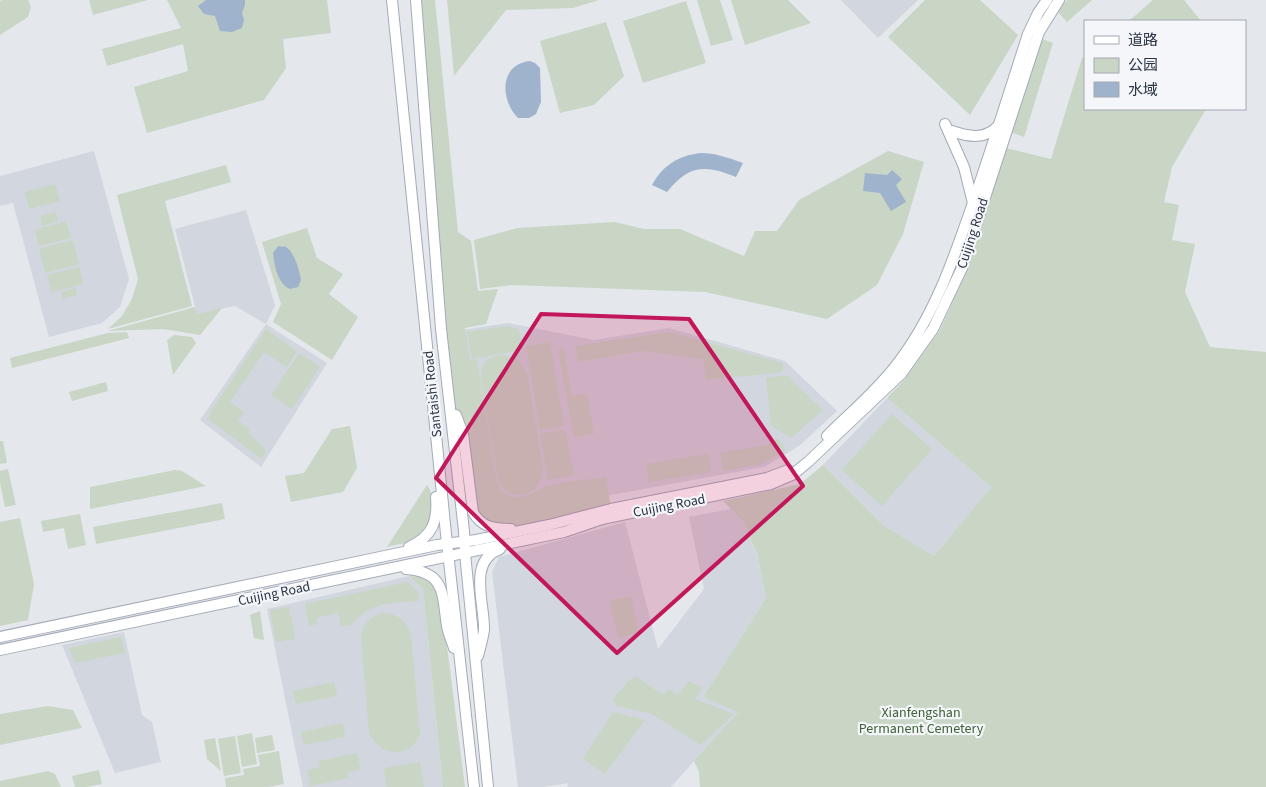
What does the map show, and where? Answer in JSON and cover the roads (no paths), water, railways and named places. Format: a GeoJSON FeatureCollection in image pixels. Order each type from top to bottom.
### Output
{"type":"FeatureCollection","features":[{"type":"Feature","properties":{"kind":"main road","name":"Santaishi Road"},"geometry":{"type":"LineString","coordinates":[[393,0],[447,544],[474,787]]}},
{"type":"Feature","properties":{"kind":"main road","name":"Cuijing Road"},"geometry":{"type":"LineString","coordinates":[[0,637],[394,554],[549,525],[611,509],[767,478],[786,471],[803,458],[894,369],[911,345],[932,309],[953,264],[1028,34],[1038,13],[1047,0]]}},
{"type":"Feature","properties":{"kind":"main road","name":"Cuijing Road"},"geometry":{"type":"LineString","coordinates":[[0,650],[564,532],[602,519],[771,484],[792,475],[901,374],[933,329],[962,268],[1039,32],[1059,0]]}},
{"type":"Feature","properties":{"kind":"main road","name":"Santaishi Road"},"geometry":{"type":"LineString","coordinates":[[415,3],[441,329],[465,540],[488,787]]}},
{"type":"Feature","properties":{"kind":"main road"},"geometry":{"type":"LineString","coordinates":[[973,203],[964,168],[948,128],[965,136],[980,136],[993,131],[999,124]]}},
{"type":"Feature","properties":{"kind":"main road"},"geometry":{"type":"LineString","coordinates":[[394,554],[421,542],[430,532],[435,520],[437,509],[428,424],[430,376]]}},
{"type":"Feature","properties":{"kind":"main road"},"geometry":{"type":"LineString","coordinates":[[449,395],[463,434],[471,507],[478,520],[488,526],[497,528],[549,525]]}},
{"type":"Feature","properties":{"kind":"main road"},"geometry":{"type":"LineString","coordinates":[[476,665],[484,630],[479,578],[484,563],[492,552],[520,541]]}},
{"type":"Feature","properties":{"kind":"main road"},"geometry":{"type":"LineString","coordinates":[[392,568],[419,570],[434,577],[442,589],[448,629],[460,666]]}},
{"type":"Feature","properties":{"kind":"water"},"geometry":{"type":"Polygon","coordinates":[[[206,0],[245,0],[242,13],[244,20],[242,28],[232,32],[220,31],[215,16],[204,14],[198,6],[206,0]]]}},
{"type":"Feature","properties":{"kind":"water"},"geometry":{"type":"Polygon","coordinates":[[[530,61],[540,68],[541,102],[536,114],[529,118],[518,118],[508,102],[506,84],[508,76],[513,69],[520,64],[530,61]]]}},
{"type":"Feature","properties":{"kind":"water"},"geometry":{"type":"Polygon","coordinates":[[[700,153],[717,155],[743,163],[736,177],[706,169],[690,172],[682,176],[667,192],[652,185],[666,167],[678,159],[700,153]]]}},
{"type":"Feature","properties":{"kind":"water"},"geometry":{"type":"Polygon","coordinates":[[[892,170],[902,179],[896,185],[906,202],[891,211],[880,193],[863,191],[865,173],[887,175],[892,170]]]}},
{"type":"Feature","properties":{"kind":"water"},"geometry":{"type":"Polygon","coordinates":[[[278,246],[289,249],[294,257],[301,280],[298,287],[290,289],[280,279],[273,253],[278,246]]]}},
{"type":"Feature","properties":{"kind":"park label","name":"Xianfengshan Permanent Cemetery"},"geometry":{"type":"Point","coordinates":[921,720]}}]}
